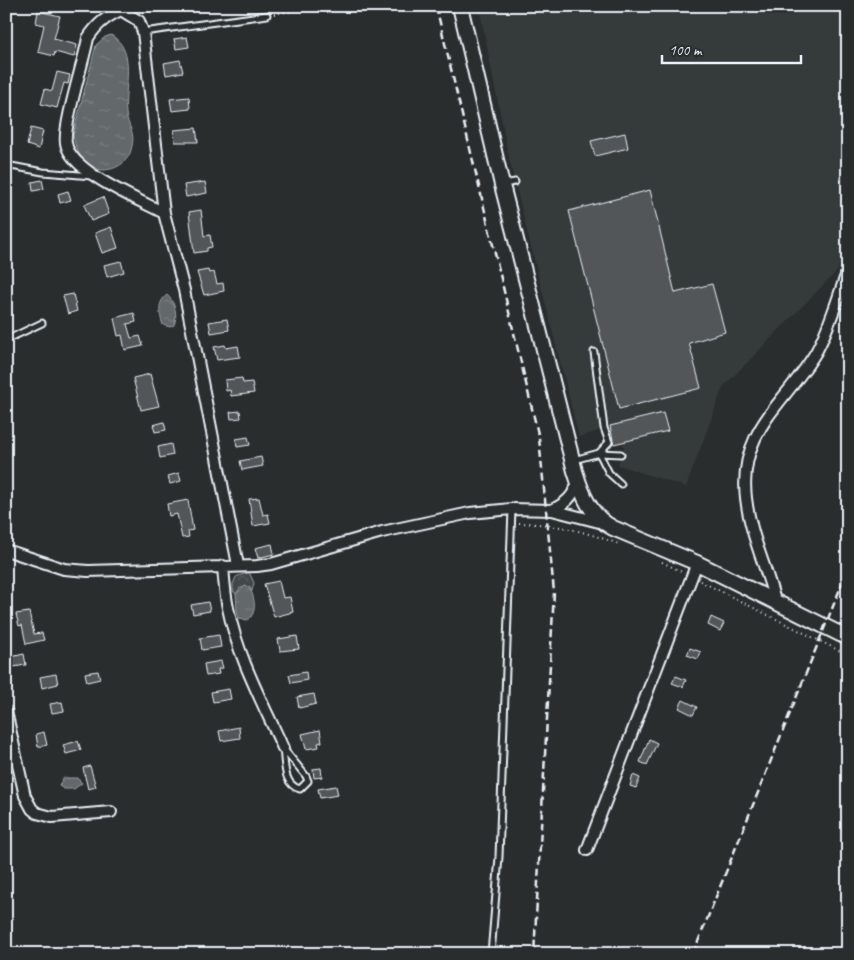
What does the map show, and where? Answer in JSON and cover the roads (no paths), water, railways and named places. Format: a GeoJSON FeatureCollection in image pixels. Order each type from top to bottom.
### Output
{"type":"FeatureCollection","features":[{"type":"Feature","properties":{"kind":"street"},"geometry":{"type":"LineString","coordinates":[[460,6],[508,183],[578,483],[589,508],[603,523]]}},
{"type":"Feature","properties":{"kind":"street"},"geometry":{"type":"LineString","coordinates":[[164,213],[97,177],[76,162],[69,152],[66,143],[67,128],[88,38],[97,26],[121,8],[139,21],[143,32],[164,213],[184,290],[238,565]]}},
{"type":"Feature","properties":{"kind":"street"},"geometry":{"type":"LineString","coordinates":[[774,601],[751,524],[746,498],[746,457],[763,423],[817,348],[848,270]]}},
{"type":"Feature","properties":{"kind":"street"},"geometry":{"type":"LineString","coordinates":[[552,510],[566,503],[573,496],[578,483]]}},
{"type":"Feature","properties":{"kind":"street"},"geometry":{"type":"LineString","coordinates":[[6,550],[64,569],[88,571],[271,564],[382,532],[470,514],[512,509],[552,510],[603,523],[697,563],[848,638]]}},
{"type":"Feature","properties":{"kind":"street"},"geometry":{"type":"LineString","coordinates":[[587,850],[697,563]]}},
{"type":"Feature","properties":{"kind":"street"},"geometry":{"type":"LineString","coordinates":[[223,566],[227,606],[232,627],[248,671],[283,748]]}},
{"type":"Feature","properties":{"kind":"street"},"geometry":{"type":"LineString","coordinates":[[6,711],[25,796],[32,809],[52,817],[111,812]]}},
{"type":"Feature","properties":{"kind":"lane"},"geometry":{"type":"LineString","coordinates":[[143,32],[267,15]]}},
{"type":"Feature","properties":{"kind":"lane"},"geometry":{"type":"LineString","coordinates":[[6,165],[43,172],[97,177]]}},
{"type":"Feature","properties":{"kind":"lane"},"geometry":{"type":"LineString","coordinates":[[6,340],[42,323]]}},
{"type":"Feature","properties":{"kind":"lane"},"geometry":{"type":"LineString","coordinates":[[594,352],[604,428],[609,442],[599,453]]}},
{"type":"Feature","properties":{"kind":"lane"},"geometry":{"type":"LineString","coordinates":[[599,453],[609,472],[621,484]]}},
{"type":"Feature","properties":{"kind":"lane"},"geometry":{"type":"LineString","coordinates":[[572,460],[599,453],[621,454]]}},
{"type":"Feature","properties":{"kind":"lane"},"geometry":{"type":"LineString","coordinates":[[492,954],[499,857],[512,509]]}},
{"type":"Feature","properties":{"kind":"lane"},"geometry":{"type":"LineString","coordinates":[[283,748],[306,776],[308,781],[300,789],[293,788],[288,782],[283,748]]}},
{"type":"Feature","properties":{"kind":"water"},"geometry":{"type":"Polygon","coordinates":[[[111,35],[119,42],[127,60],[126,113],[133,144],[129,156],[121,165],[103,170],[87,165],[81,158],[73,135],[96,45],[105,37],[111,35]]]}},
{"type":"Feature","properties":{"kind":"water"},"geometry":{"type":"Polygon","coordinates":[[[167,295],[174,305],[176,313],[174,325],[170,327],[163,325],[160,313],[160,305],[167,295]]]}},
{"type":"Feature","properties":{"kind":"water"},"geometry":{"type":"Polygon","coordinates":[[[245,586],[249,587],[254,600],[253,614],[247,620],[239,618],[236,594],[245,586]]]}},
{"type":"Feature","properties":{"kind":"water"},"geometry":{"type":"Polygon","coordinates":[[[63,778],[77,778],[82,783],[74,789],[64,789],[59,786],[63,778]]]}},
{"type":"Feature","properties":{"kind":"railway"},"geometry":{"type":"LineString","coordinates":[[436,6],[539,438],[554,592],[534,954]]}},
{"type":"Feature","properties":{"kind":"railway"},"geometry":{"type":"LineString","coordinates":[[693,954],[848,569]]}}]}
